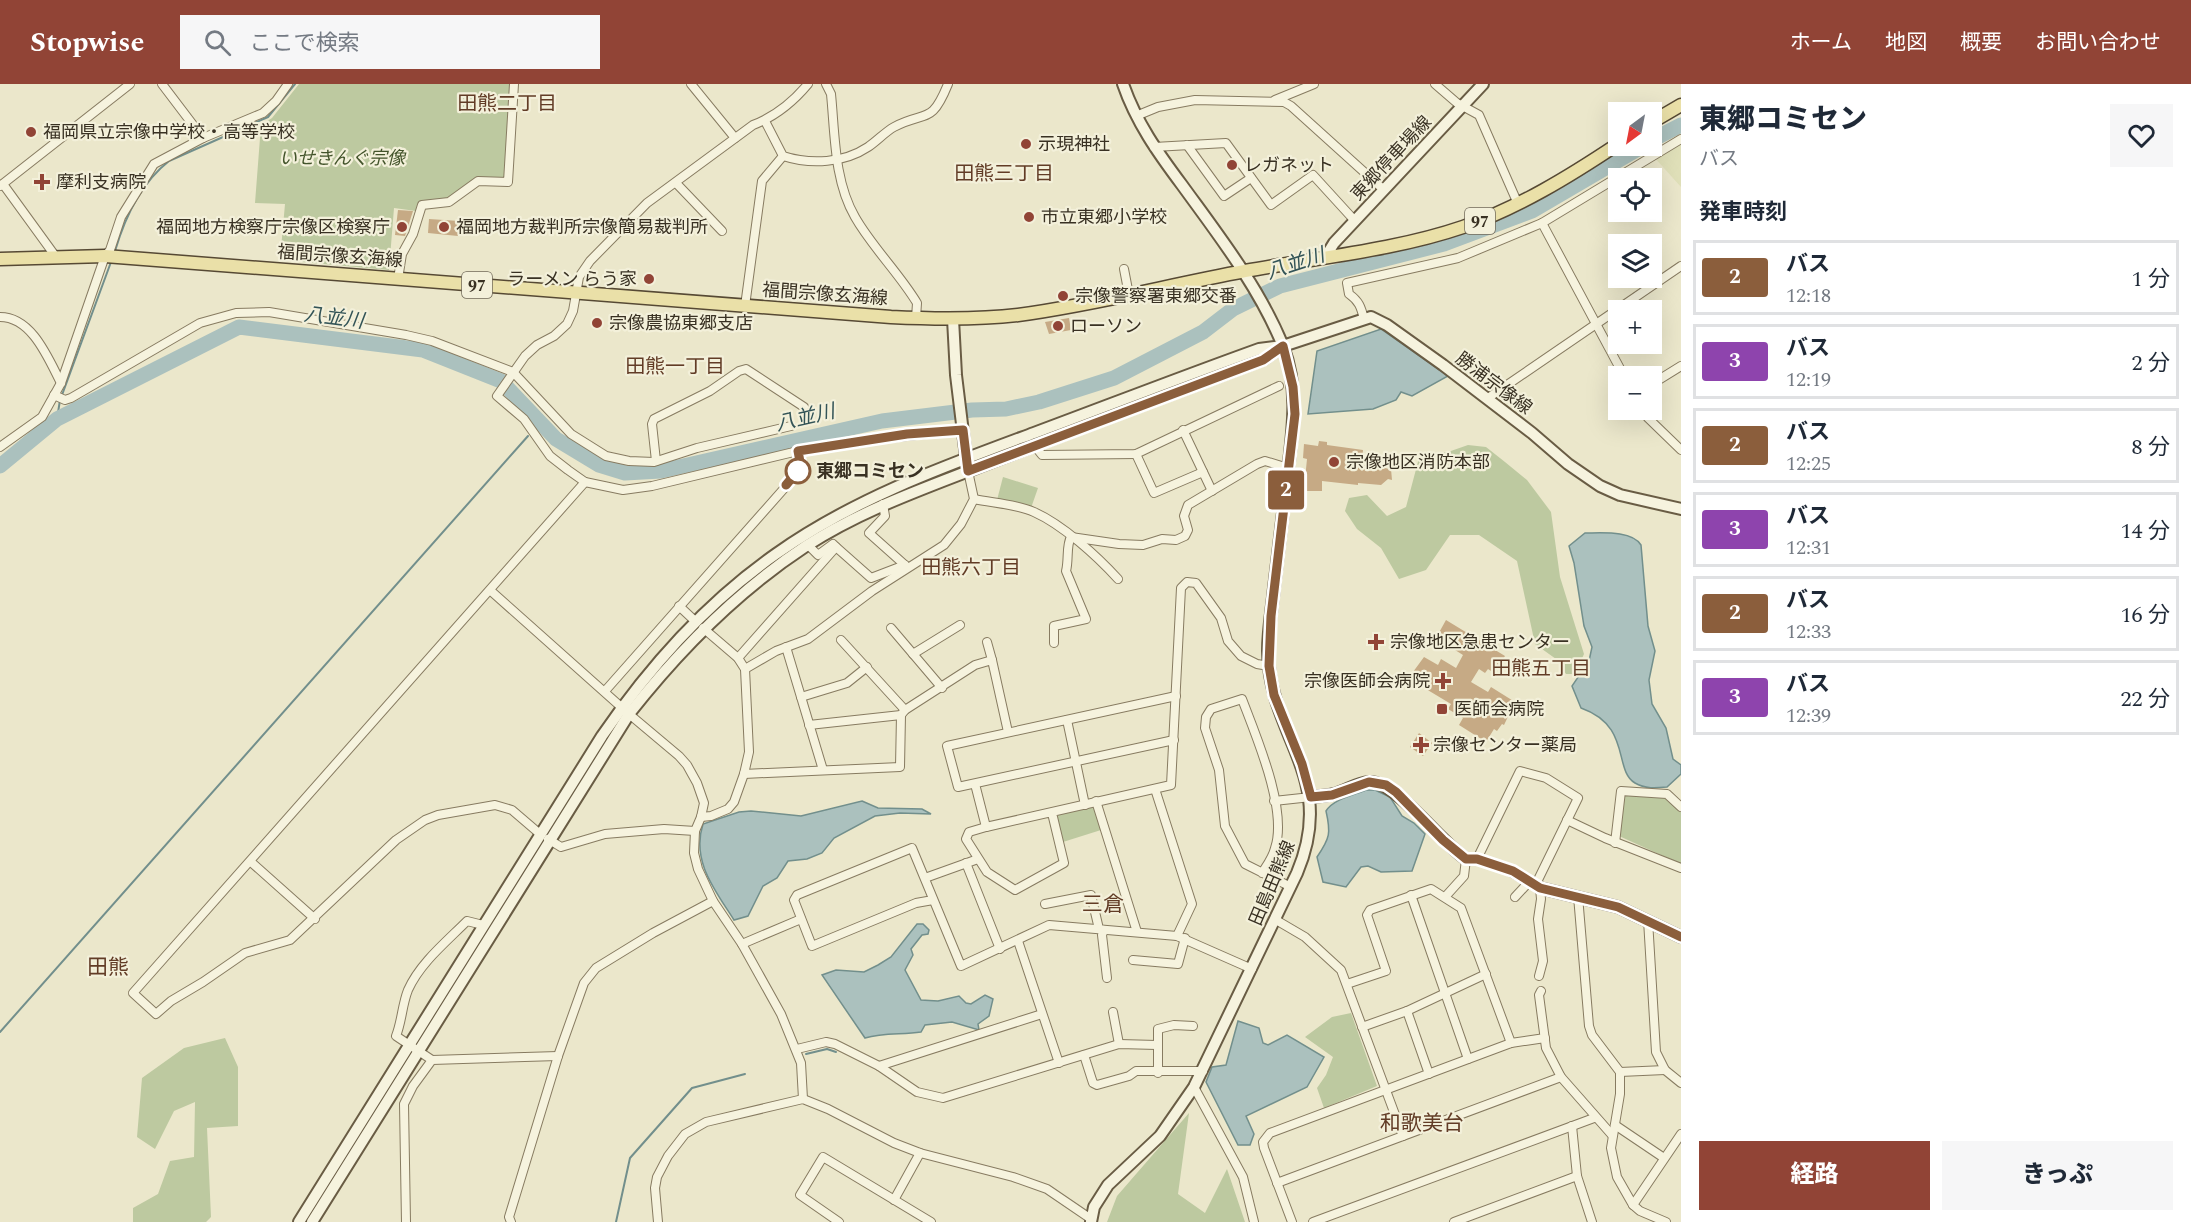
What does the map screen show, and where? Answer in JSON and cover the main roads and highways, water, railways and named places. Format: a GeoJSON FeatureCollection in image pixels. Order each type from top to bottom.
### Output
{"type":"FeatureCollection","features":[{"type":"Feature","properties":{"kind":"main road"},"geometry":{"type":"LineString","coordinates":[[1662,116],[1681,105]]}},
{"type":"Feature","properties":{"kind":"main road","name":"福間宗像玄海線"},"geometry":{"type":"LineString","coordinates":[[0,259],[105,256],[916,318],[953,319],[1017,315],[1404,243],[1447,232],[1518,204],[1608,150]]}},
{"type":"Feature","properties":{"kind":"water"},"geometry":{"type":"Polygon","coordinates":[[[1381,329],[1448,376],[1412,396],[1401,392],[1396,400],[1373,409],[1308,414],[1317,351],[1381,329]]]}},
{"type":"Feature","properties":{"kind":"water"},"geometry":{"type":"Polygon","coordinates":[[[1585,533],[1624,535],[1637,540],[1641,545],[1648,626],[1655,651],[1649,680],[1652,704],[1666,728],[1673,759],[1681,765],[1681,774],[1667,787],[1643,786],[1628,777],[1615,736],[1608,725],[1581,708],[1572,686],[1589,661],[1592,647],[1584,626],[1569,546],[1585,533]]]}},
{"type":"Feature","properties":{"kind":"water"},"geometry":{"type":"Polygon","coordinates":[[[1366,790],[1375,790],[1390,797],[1402,816],[1414,823],[1425,834],[1412,871],[1381,872],[1368,866],[1361,867],[1346,887],[1323,882],[1317,857],[1328,835],[1329,825],[1326,811],[1339,800],[1366,790]]]}},
{"type":"Feature","properties":{"kind":"water"},"geometry":{"type":"Polygon","coordinates":[[[862,801],[878,808],[922,809],[931,814],[900,813],[875,816],[834,838],[822,853],[807,859],[788,861],[777,878],[763,886],[748,916],[734,920],[707,875],[703,863],[700,838],[703,824],[739,812],[801,816],[862,801]]]}},
{"type":"Feature","properties":{"kind":"water"},"geometry":{"type":"Polygon","coordinates":[[[917,924],[923,924],[929,930],[928,934],[922,935],[911,949],[913,955],[905,970],[921,1000],[938,1001],[959,996],[966,1003],[971,1004],[985,995],[993,999],[989,1016],[978,1024],[979,1030],[952,1022],[925,1025],[921,1032],[865,1038],[822,975],[836,970],[864,972],[878,965],[891,957],[917,924]]]}},
{"type":"Feature","properties":{"kind":"water"},"geometry":{"type":"Polygon","coordinates":[[[1238,1021],[1259,1028],[1263,1043],[1268,1045],[1287,1035],[1324,1057],[1307,1087],[1246,1116],[1254,1134],[1250,1145],[1238,1145],[1206,1082],[1212,1067],[1226,1065],[1238,1021]]]}},
{"type":"Feature","properties":{"kind":"waterway"},"geometry":{"type":"LineString","coordinates":[[115,251],[135,202],[159,170],[169,161],[268,117],[295,84]]}},
{"type":"Feature","properties":{"kind":"waterway","name":"八並川"},"geometry":{"type":"LineString","coordinates":[[1662,135],[1681,125]]}},
{"type":"Feature","properties":{"kind":"waterway","name":"八並川"},"geometry":{"type":"LineString","coordinates":[[0,466],[57,419],[239,327],[423,350],[501,381],[556,439],[599,465],[625,473],[661,471],[882,421],[972,410],[1006,409],[1039,402],[1114,378],[1203,332],[1233,309],[1280,286],[1444,244],[1532,211],[1626,156]]}},
{"type":"Feature","properties":{"kind":"waterway"},"geometry":{"type":"LineString","coordinates":[[62,395],[111,262]]}},
{"type":"Feature","properties":{"kind":"waterway"},"geometry":{"type":"LineString","coordinates":[[57,419],[60,400]]}},
{"type":"Feature","properties":{"kind":"waterway"},"geometry":{"type":"LineString","coordinates":[[0,1032],[528,436]]}},
{"type":"Feature","properties":{"kind":"waterway"},"geometry":{"type":"LineString","coordinates":[[806,1054],[827,1049],[836,1052]]}},
{"type":"Feature","properties":{"kind":"waterway"},"geometry":{"type":"LineString","coordinates":[[616,1222],[630,1158],[692,1088],[745,1074]]}},
{"type":"Feature","properties":{"kind":"place","name":"福岡県立宗像中学校・高等学校"},"geometry":{"type":"Point","coordinates":[31,132]}},
{"type":"Feature","properties":{"kind":"place","name":"示現神社"},"geometry":{"type":"Point","coordinates":[1026,144]}},
{"type":"Feature","properties":{"kind":"place","name":"レガネット"},"geometry":{"type":"Point","coordinates":[1232,165]}},
{"type":"Feature","properties":{"kind":"place","name":"摩利支病院"},"geometry":{"type":"Point","coordinates":[42,182]}},
{"type":"Feature","properties":{"kind":"place","name":"市立東郷小学校"},"geometry":{"type":"Point","coordinates":[1029,217]}},
{"type":"Feature","properties":{"kind":"place","name":"福岡地方検察庁宗像区検察庁"},"geometry":{"type":"Point","coordinates":[402,227]}},
{"type":"Feature","properties":{"kind":"place","name":"福岡地方裁判所宗像簡易裁判所"},"geometry":{"type":"Point","coordinates":[444,227]}},
{"type":"Feature","properties":{"kind":"place","name":"ラーメン らう家"},"geometry":{"type":"Point","coordinates":[649,279]}},
{"type":"Feature","properties":{"kind":"place","name":"宗像警察署東郷交番"},"geometry":{"type":"Point","coordinates":[1063,296]}},
{"type":"Feature","properties":{"kind":"place","name":"宗像農協東郷支店"},"geometry":{"type":"Point","coordinates":[597,323]}},
{"type":"Feature","properties":{"kind":"place","name":"ローソン"},"geometry":{"type":"Point","coordinates":[1058,326]}},
{"type":"Feature","properties":{"kind":"place","name":"宗像地区消防本部"},"geometry":{"type":"Point","coordinates":[1334,462]}},
{"type":"Feature","properties":{"kind":"place","name":"東郷コミセン"},"geometry":{"type":"Point","coordinates":[798,471]}},
{"type":"Feature","properties":{"kind":"place","name":"宗像地区急患センター"},"geometry":{"type":"Point","coordinates":[1376,642]}},
{"type":"Feature","properties":{"kind":"place","name":"宗像医師会病院"},"geometry":{"type":"Point","coordinates":[1443,681]}},
{"type":"Feature","properties":{"kind":"place","name":"医師会病院"},"geometry":{"type":"Point","coordinates":[1442,709]}},
{"type":"Feature","properties":{"kind":"place","name":"宗像センター薬局"},"geometry":{"type":"Point","coordinates":[1421,745]}},
{"type":"Feature","properties":{"kind":"district","name":"田熊二丁目"},"geometry":{"type":"Point","coordinates":[507,103]}},
{"type":"Feature","properties":{"kind":"district","name":"田熊三丁目"},"geometry":{"type":"Point","coordinates":[1004,173]}},
{"type":"Feature","properties":{"kind":"district","name":"田熊一丁目"},"geometry":{"type":"Point","coordinates":[675,366]}},
{"type":"Feature","properties":{"kind":"district","name":"田熊六丁目"},"geometry":{"type":"Point","coordinates":[971,567]}},
{"type":"Feature","properties":{"kind":"district","name":"田熊五丁目"},"geometry":{"type":"Point","coordinates":[1541,668]}},
{"type":"Feature","properties":{"kind":"district","name":"三倉"},"geometry":{"type":"Point","coordinates":[1103,904]}},
{"type":"Feature","properties":{"kind":"district","name":"田熊"},"geometry":{"type":"Point","coordinates":[108,967]}},
{"type":"Feature","properties":{"kind":"district","name":"和歌美台"},"geometry":{"type":"Point","coordinates":[1422,1123]}},
{"type":"Feature","properties":{"kind":"park label","name":"いせきんぐ宗像"},"geometry":{"type":"Point","coordinates":[342,158]}}]}
